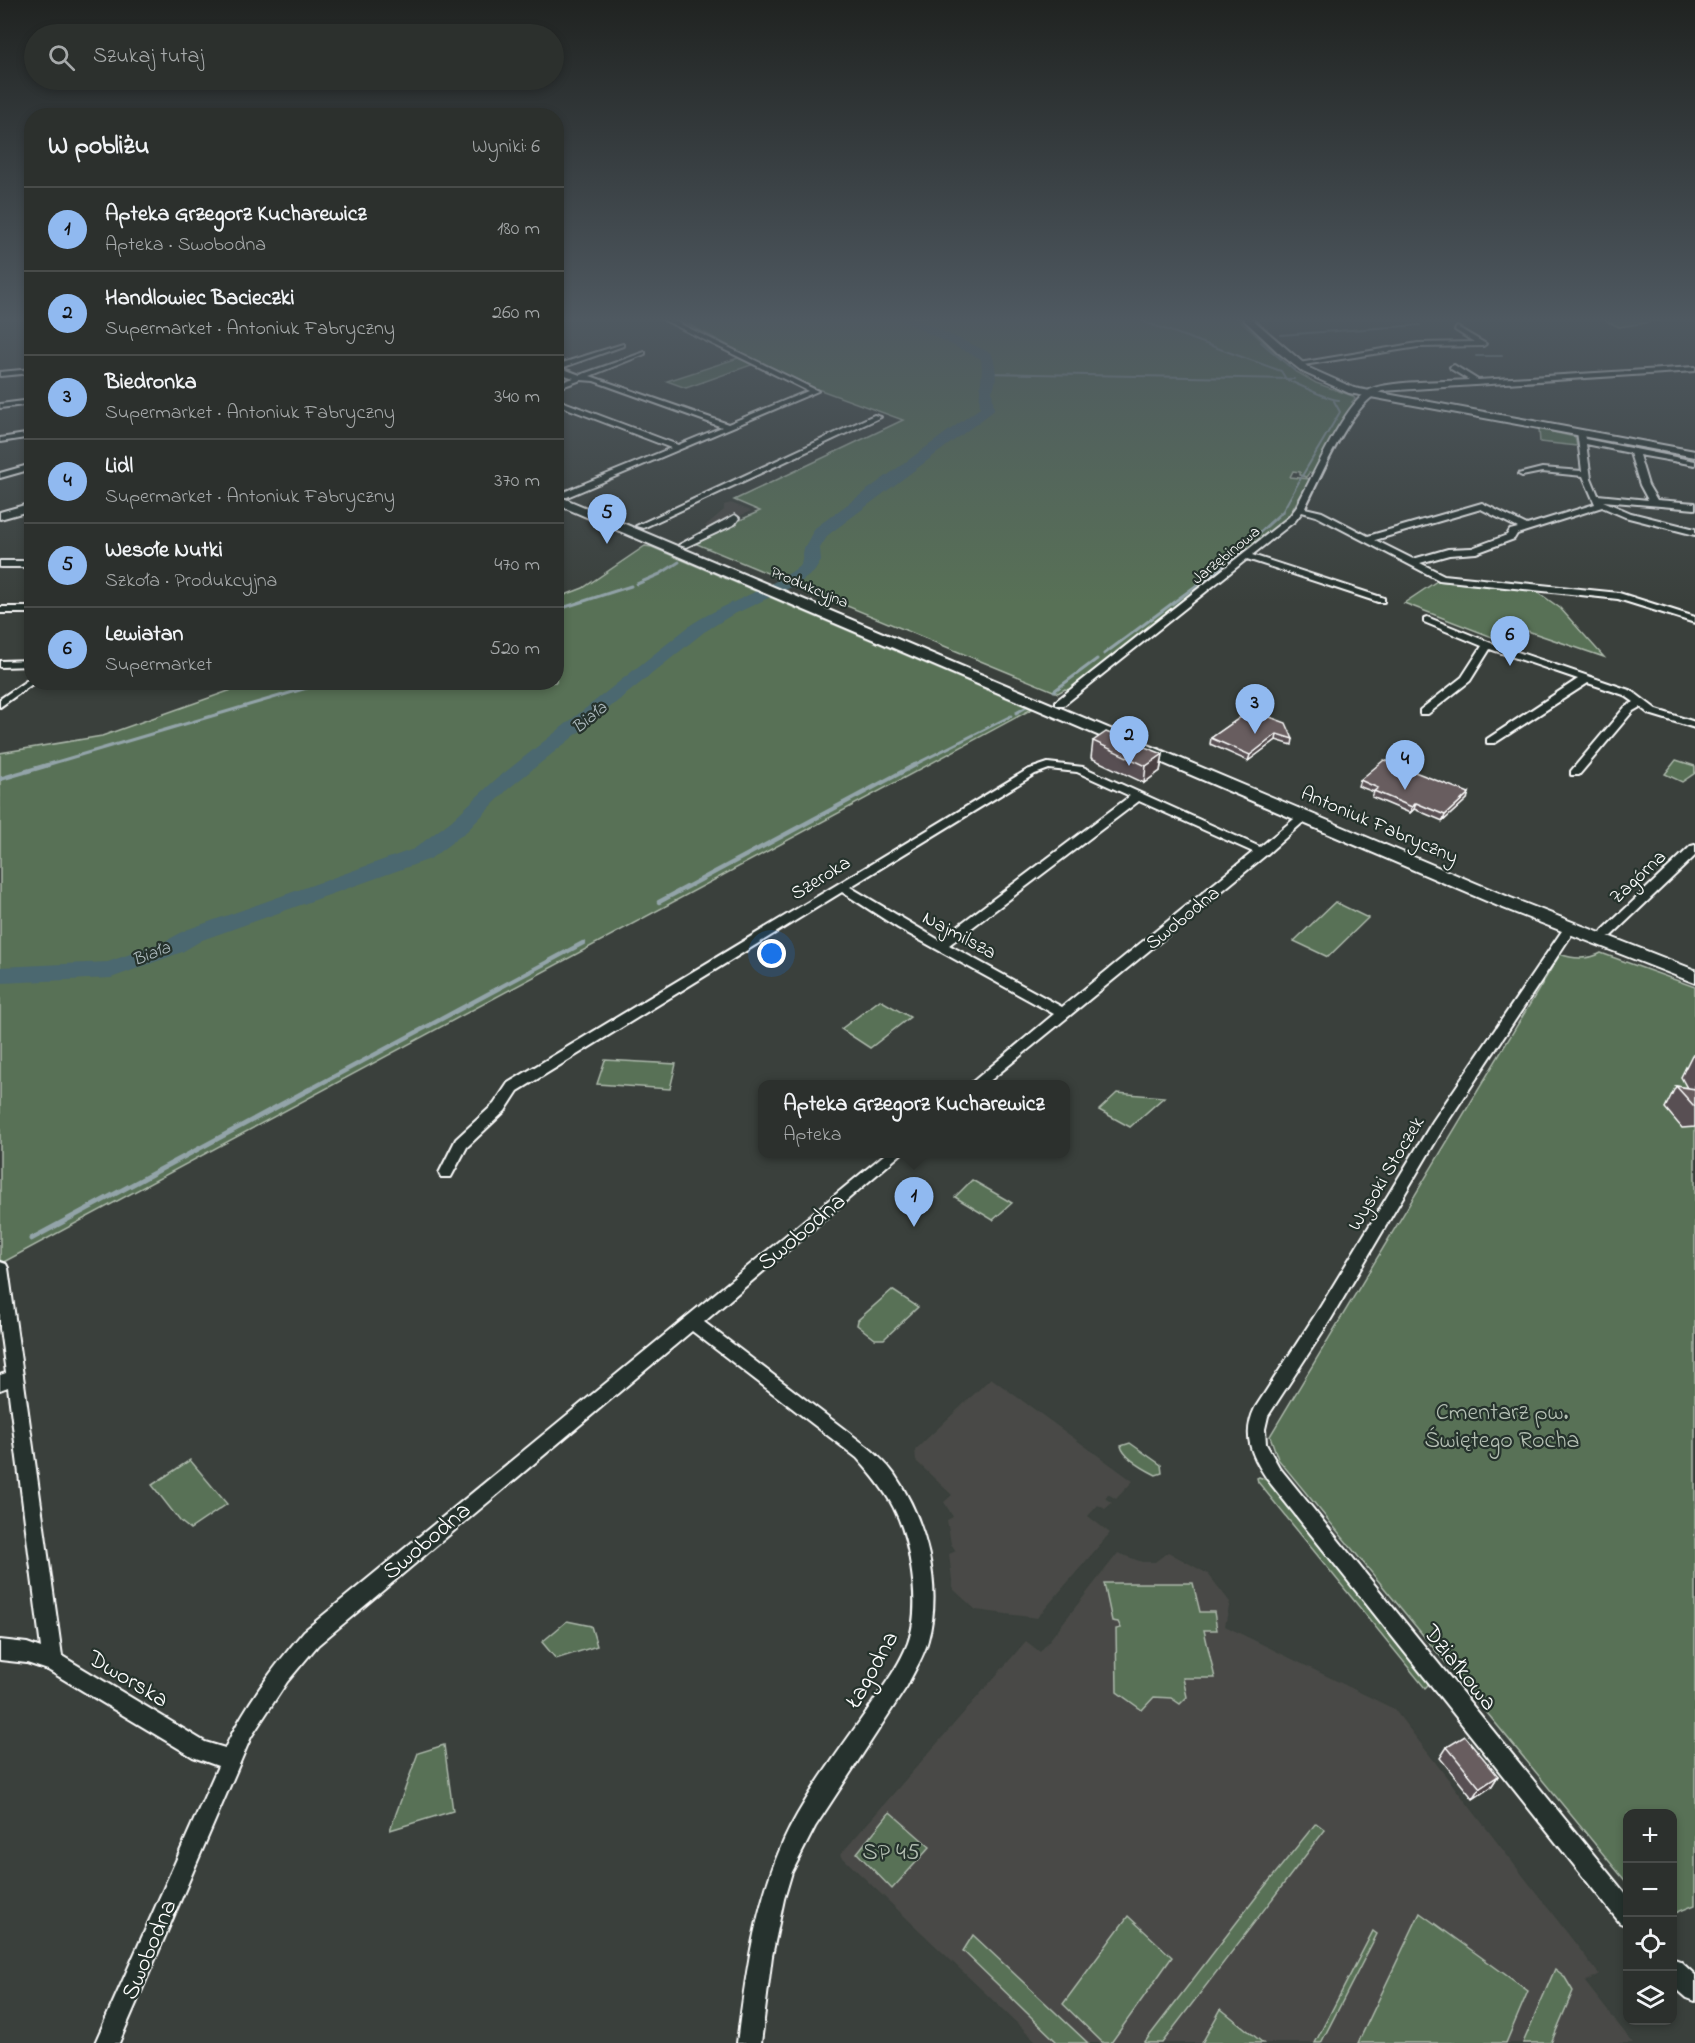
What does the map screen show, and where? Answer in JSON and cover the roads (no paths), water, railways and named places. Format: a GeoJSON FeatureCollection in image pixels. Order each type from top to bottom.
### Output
{"type":"FeatureCollection","features":[{"type":"Feature","properties":{"kind":"main road","name":"Produkcyjna"},"geometry":{"type":"LineString","coordinates":[[564,497],[640,526],[767,584]]}},
{"type":"Feature","properties":{"kind":"main road","name":"Produkcyjna"},"geometry":{"type":"LineString","coordinates":[[564,497],[1055,705]]}},
{"type":"Feature","properties":{"kind":"main road","name":"Antoniuk Fabryczny"},"geometry":{"type":"LineString","coordinates":[[1055,705],[1570,928],[1695,976]]}},
{"type":"Feature","properties":{"kind":"main road","name":"Antoniuk Fabryczny"},"geometry":{"type":"LineString","coordinates":[[1307,813],[1695,966]]}},
{"type":"Feature","properties":{"kind":"street"},"geometry":{"type":"LineString","coordinates":[[586,412],[677,447]]}},
{"type":"Feature","properties":{"kind":"street"},"geometry":{"type":"LineString","coordinates":[[689,412],[727,426]]}},
{"type":"Feature","properties":{"kind":"street"},"geometry":{"type":"LineString","coordinates":[[564,493],[761,412]]}},
{"type":"Feature","properties":{"kind":"street","name":"Jarzębinowa"},"geometry":{"type":"LineString","coordinates":[[1055,705],[1292,519],[1300,509],[1345,422],[1354,412]]}},
{"type":"Feature","properties":{"kind":"street"},"geometry":{"type":"LineString","coordinates":[[1457,412],[1581,437],[1695,454]]}},
{"type":"Feature","properties":{"kind":"street"},"geometry":{"type":"LineString","coordinates":[[640,526],[877,417]]}},
{"type":"Feature","properties":{"kind":"street"},"geometry":{"type":"LineString","coordinates":[[0,440],[24,436]]}},
{"type":"Feature","properties":{"kind":"street"},"geometry":{"type":"LineString","coordinates":[[1581,437],[1634,452],[1695,463]]}},
{"type":"Feature","properties":{"kind":"street"},"geometry":{"type":"LineString","coordinates":[[1581,437],[1586,474],[1593,497],[1602,504],[1628,515],[1695,532]]}},
{"type":"Feature","properties":{"kind":"street"},"geometry":{"type":"LineString","coordinates":[[1634,452],[1644,485],[1654,502]]}},
{"type":"Feature","properties":{"kind":"street"},"geometry":{"type":"LineString","coordinates":[[0,476],[24,468]]}},
{"type":"Feature","properties":{"kind":"street"},"geometry":{"type":"LineString","coordinates":[[1522,474],[1542,470],[1586,474]]}},
{"type":"Feature","properties":{"kind":"street"},"geometry":{"type":"LineString","coordinates":[[1593,497],[1695,507]]}},
{"type":"Feature","properties":{"kind":"street"},"geometry":{"type":"LineString","coordinates":[[1411,563],[1448,552],[1484,548],[1506,540],[1513,532],[1602,504]]}},
{"type":"Feature","properties":{"kind":"street"},"geometry":{"type":"LineString","coordinates":[[1368,539],[1482,506],[1526,528]]}},
{"type":"Feature","properties":{"kind":"street"},"geometry":{"type":"LineString","coordinates":[[0,516],[24,508]]}},
{"type":"Feature","properties":{"kind":"street"},"geometry":{"type":"LineString","coordinates":[[1300,509],[1318,514],[1411,563],[1452,580],[1623,596],[1695,620]]}},
{"type":"Feature","properties":{"kind":"street"},"geometry":{"type":"LineString","coordinates":[[683,545],[732,522],[735,518]]}},
{"type":"Feature","properties":{"kind":"street"},"geometry":{"type":"LineString","coordinates":[[1247,556],[1381,600]]}},
{"type":"Feature","properties":{"kind":"street"},"geometry":{"type":"LineString","coordinates":[[0,564],[24,564]]}},
{"type":"Feature","properties":{"kind":"street"},"geometry":{"type":"LineString","coordinates":[[0,610],[24,610]]}},
{"type":"Feature","properties":{"kind":"street"},"geometry":{"type":"LineString","coordinates":[[1427,620],[1488,645],[1628,693],[1653,712],[1695,725]]}},
{"type":"Feature","properties":{"kind":"street"},"geometry":{"type":"LineString","coordinates":[[1424,712],[1466,679],[1488,645]]}},
{"type":"Feature","properties":{"kind":"street"},"geometry":{"type":"LineString","coordinates":[[0,664],[24,663]]}},
{"type":"Feature","properties":{"kind":"street"},"geometry":{"type":"LineString","coordinates":[[1491,741],[1586,679]]}},
{"type":"Feature","properties":{"kind":"street"},"geometry":{"type":"LineString","coordinates":[[0,704],[24,686]]}},
{"type":"Feature","properties":{"kind":"street"},"geometry":{"type":"LineString","coordinates":[[1575,773],[1629,709],[1641,704]]}},
{"type":"Feature","properties":{"kind":"street","name":"Szeroka"},"geometry":{"type":"LineString","coordinates":[[446,1173],[459,1144],[499,1109],[513,1087],[840,886],[1031,772],[1048,766],[1080,770],[1262,852]]}},
{"type":"Feature","properties":{"kind":"street"},"geometry":{"type":"LineString","coordinates":[[941,945],[1138,796]]}},
{"type":"Feature","properties":{"kind":"street","name":"Swobodna"},"geometry":{"type":"LineString","coordinates":[[982,1080],[1307,813]]}},
{"type":"Feature","properties":{"kind":"street","name":"Zagórna"},"geometry":{"type":"LineString","coordinates":[[1607,933],[1695,849]]}},
{"type":"Feature","properties":{"kind":"street","name":"Najmilsza"},"geometry":{"type":"LineString","coordinates":[[840,886],[902,925],[1064,1014]]}},
{"type":"Feature","properties":{"kind":"street","name":"Wysoki Stoczek"},"geometry":{"type":"LineString","coordinates":[[1258,1449],[1255,1428],[1261,1413],[1325,1314],[1438,1125],[1570,928]]}},
{"type":"Feature","properties":{"kind":"street","name":"Swobodna"},"geometry":{"type":"LineString","coordinates":[[107,2043],[244,1730],[267,1695],[311,1638],[889,1158]]}},
{"type":"Feature","properties":{"kind":"street"},"geometry":{"type":"LineString","coordinates":[[0,1269],[8,1380],[53,1662]]}},
{"type":"Feature","properties":{"kind":"street","name":"Łagodna"},"geometry":{"type":"LineString","coordinates":[[691,1321],[863,1453],[887,1479],[911,1529],[922,1587],[921,1628],[911,1658],[900,1679],[807,1819],[779,1875],[762,1940],[749,2043]]}},
{"type":"Feature","properties":{"kind":"street","name":"Działkowa"},"geometry":{"type":"LineString","coordinates":[[1258,1449],[1273,1473],[1323,1536],[1623,1909]]}},
{"type":"Feature","properties":{"kind":"street","name":"Dworska"},"geometry":{"type":"LineString","coordinates":[[0,1650],[27,1653],[53,1662],[200,1750],[229,1760]]}},
{"type":"Feature","properties":{"kind":"street"},"geometry":{"type":"LineString","coordinates":[[1674,1971],[1695,1990]]}},
{"type":"Feature","properties":{"kind":"waterway","name":"Biała"},"geometry":{"type":"LineString","coordinates":[[0,975],[111,970],[173,947],[194,935],[422,854],[459,826],[501,785],[698,628],[724,612],[792,580],[808,568],[812,561],[812,548],[821,532],[982,412]]}},
{"type":"Feature","properties":{"kind":"waterway"},"geometry":{"type":"LineString","coordinates":[[1302,476],[1340,412]]}},
{"type":"Feature","properties":{"kind":"waterway"},"geometry":{"type":"LineString","coordinates":[[1281,514],[1301,478]]}},
{"type":"Feature","properties":{"kind":"waterway"},"geometry":{"type":"LineString","coordinates":[[1104,654],[1224,565],[1282,512]]}},
{"type":"Feature","properties":{"kind":"waterway"},"geometry":{"type":"LineString","coordinates":[[637,584],[660,574],[679,562]]}},
{"type":"Feature","properties":{"kind":"waterway"},"geometry":{"type":"LineString","coordinates":[[564,607],[631,586]]}},
{"type":"Feature","properties":{"kind":"waterway"},"geometry":{"type":"LineString","coordinates":[[1054,691],[1097,659]]}},
{"type":"Feature","properties":{"kind":"waterway"},"geometry":{"type":"LineString","coordinates":[[43,766],[300,690]]}},
{"type":"Feature","properties":{"kind":"waterway"},"geometry":{"type":"LineString","coordinates":[[1016,713],[1025,708]]}},
{"type":"Feature","properties":{"kind":"waterway"},"geometry":{"type":"LineString","coordinates":[[912,766],[1011,716]]}},
{"type":"Feature","properties":{"kind":"waterway"},"geometry":{"type":"LineString","coordinates":[[0,779],[48,765]]}},
{"type":"Feature","properties":{"kind":"waterway"},"geometry":{"type":"LineString","coordinates":[[659,902],[915,765]]}},
{"type":"Feature","properties":{"kind":"waterway"},"geometry":{"type":"LineString","coordinates":[[307,1091],[583,943]]}},
{"type":"Feature","properties":{"kind":"waterway"},"geometry":{"type":"LineString","coordinates":[[31,1239],[310,1089]]}},
{"type":"Feature","properties":{"kind":"place","name":"Wesołe Nutki"},"geometry":{"type":"Point","coordinates":[607,544]}},
{"type":"Feature","properties":{"kind":"place","name":"Lewiatan"},"geometry":{"type":"Point","coordinates":[1510,666]}},
{"type":"Feature","properties":{"kind":"place","name":"Biedronka"},"geometry":{"type":"Point","coordinates":[1255,734]}},
{"type":"Feature","properties":{"kind":"place","name":"Handlowiec Bacieczki"},"geometry":{"type":"Point","coordinates":[1129,766]}},
{"type":"Feature","properties":{"kind":"place","name":"Lidl"},"geometry":{"type":"Point","coordinates":[1405,790]}},
{"type":"Feature","properties":{"kind":"place","name":"Apteka Grzegorz Kucharewicz"},"geometry":{"type":"Point","coordinates":[914,1227]}},
{"type":"Feature","properties":{"kind":"park label","name":"Cmentarz pw. Świętego Rocha"},"geometry":{"type":"Point","coordinates":[1502,1425]}},
{"type":"Feature","properties":{"kind":"park label","name":"SP 45"},"geometry":{"type":"Point","coordinates":[891,1851]}}]}
